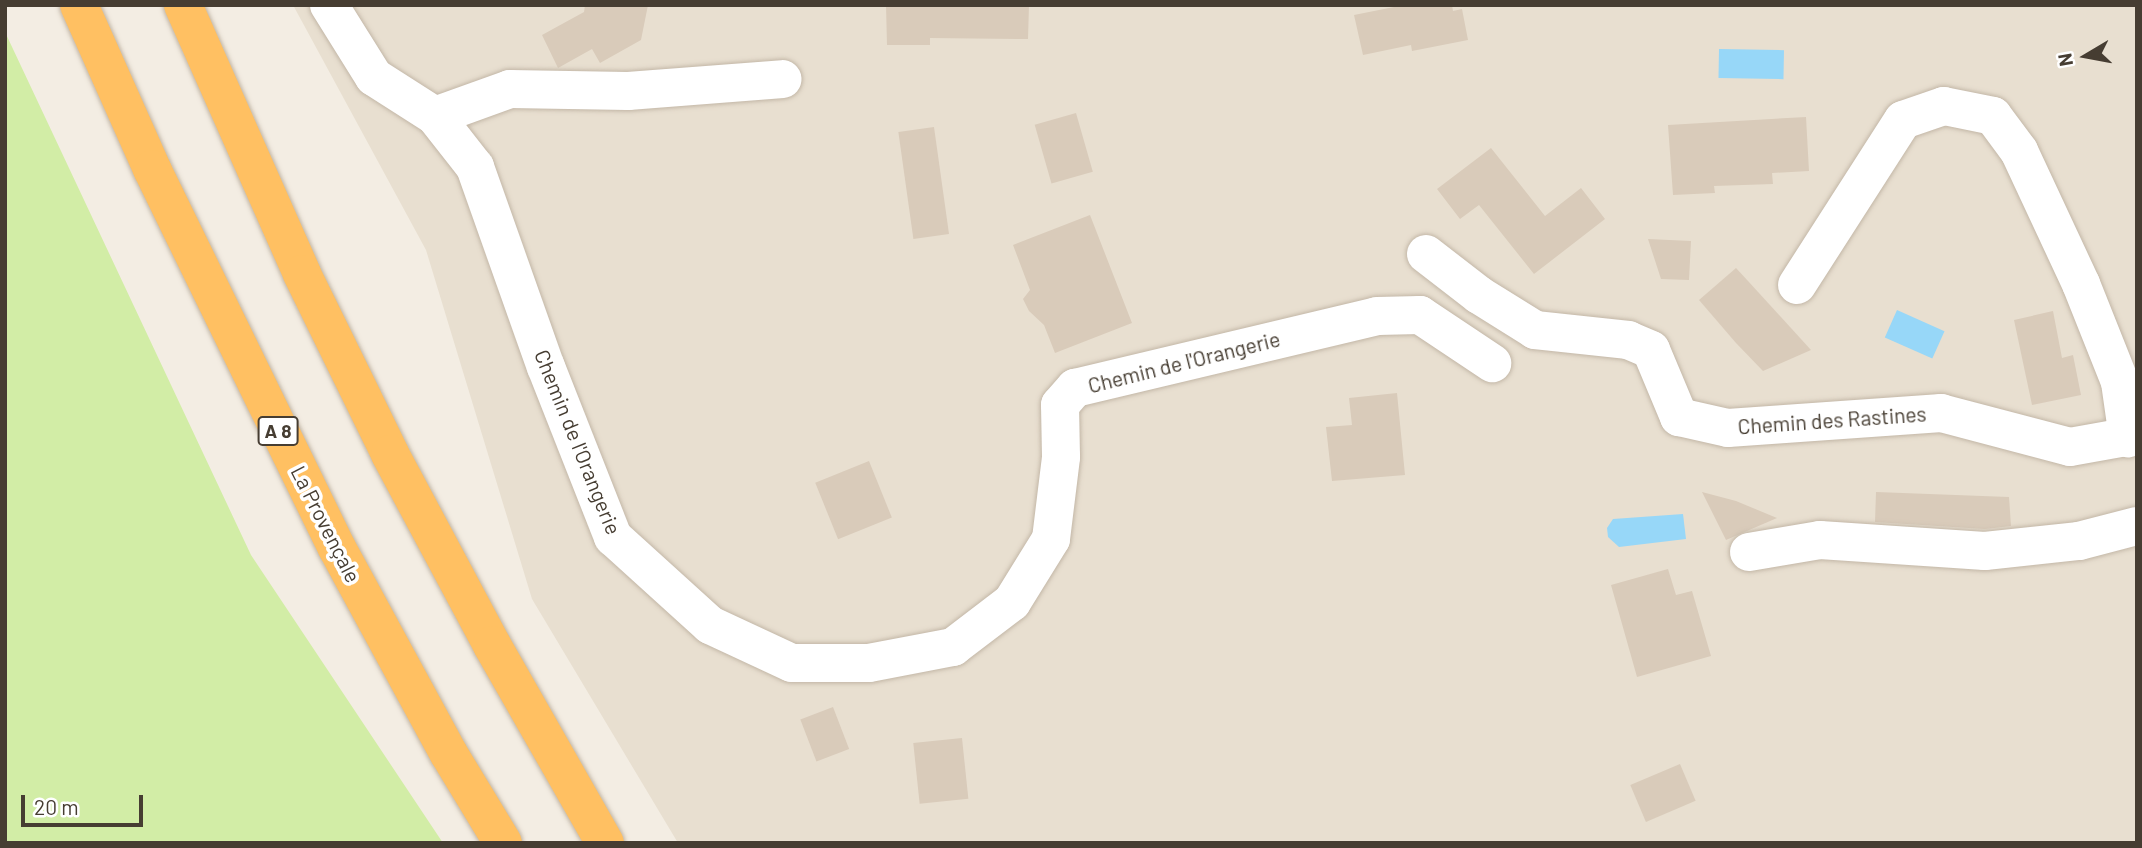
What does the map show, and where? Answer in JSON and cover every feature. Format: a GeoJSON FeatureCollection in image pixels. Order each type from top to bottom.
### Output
{"type":"FeatureCollection","features":[{"type":"Feature","properties":{"kind":"highway","name":"La Provençale"},"geometry":{"type":"LineString","coordinates":[[79,5],[158,182],[337,548],[449,754],[503,843]]}},
{"type":"Feature","properties":{"kind":"highway"},"geometry":{"type":"LineString","coordinates":[[183,5],[302,274],[390,454],[492,645],[605,843]]}},
{"type":"Feature","properties":{"kind":"street","name":"Chemin de l'Orangerie"},"geometry":{"type":"LineString","coordinates":[[329,5],[374,77],[435,116],[475,167],[546,366],[613,537],[710,625],[792,663],[869,663],[953,647],[1012,602],[1051,539],[1061,457],[1060,405],[1075,388],[1377,316],[1420,315],[1492,363]]}},
{"type":"Feature","properties":{"kind":"street"},"geometry":{"type":"LineString","coordinates":[[435,116],[510,89],[628,91],[783,79]]}},
{"type":"Feature","properties":{"kind":"street"},"geometry":{"type":"LineString","coordinates":[[1797,285],[1903,120],[1944,106],[1993,116],[2019,151],[2081,284],[2120,382],[2133,437]]}},
{"type":"Feature","properties":{"kind":"street","name":"Chemin des Rastines"},"geometry":{"type":"LineString","coordinates":[[1426,254],[1479,295],[1535,330],[1628,340],[1651,349],[1679,417],[1728,428],[1941,413],[2070,447],[2133,437]]}},
{"type":"Feature","properties":{"kind":"street"},"geometry":{"type":"LineString","coordinates":[[1749,552],[1820,540],[1985,551],[2079,541],[2137,526]]}},
{"type":"Feature","properties":{"kind":"shaded area"},"geometry":{"type":"Polygon","coordinates":[[[293,5],[2137,5],[2137,843],[678,843],[532,599],[426,250],[293,5]]]}},
{"type":"Feature","properties":{"kind":"green space"},"geometry":{"type":"Polygon","coordinates":[[[5,32],[251,555],[443,843],[5,843],[5,32]]]}},
{"type":"Feature","properties":{"kind":"water"},"geometry":{"type":"Polygon","coordinates":[[[1719,49],[1784,50],[1783,79],[1718,78],[1719,49]]]}},
{"type":"Feature","properties":{"kind":"water"},"geometry":{"type":"Polygon","coordinates":[[[1897,310],[1945,331],[1932,359],[1885,337],[1897,310]]]}},
{"type":"Feature","properties":{"kind":"water"},"geometry":{"type":"Polygon","coordinates":[[[1683,514],[1686,539],[1619,547],[1608,537],[1607,528],[1613,519],[1683,514]]]}},
{"type":"Feature","properties":{"kind":"building"},"geometry":{"type":"Polygon","coordinates":[[[585,5],[648,5],[641,40],[600,63],[592,49],[558,68],[542,35],[584,12],[585,5]]]}},
{"type":"Feature","properties":{"kind":"building"},"geometry":{"type":"Polygon","coordinates":[[[886,5],[1029,5],[1028,39],[930,38],[930,45],[887,45],[886,5]]]}},
{"type":"Feature","properties":{"kind":"building"},"geometry":{"type":"Polygon","coordinates":[[[1404,5],[1452,5],[1453,11],[1462,9],[1468,40],[1412,51],[1411,45],[1363,55],[1354,15],[1404,5]]]}},
{"type":"Feature","properties":{"kind":"building"},"geometry":{"type":"Polygon","coordinates":[[[1076,113],[1093,172],[1051,183],[1035,125],[1076,113]]]}},
{"type":"Feature","properties":{"kind":"building"},"geometry":{"type":"Polygon","coordinates":[[[1806,117],[1809,171],[1772,173],[1773,184],[1714,186],[1715,193],[1673,195],[1668,125],[1806,117]]]}},
{"type":"Feature","properties":{"kind":"building"},"geometry":{"type":"Polygon","coordinates":[[[934,127],[949,234],[913,239],[898,132],[934,127]]]}},
{"type":"Feature","properties":{"kind":"building"},"geometry":{"type":"Polygon","coordinates":[[[1491,148],[1545,216],[1581,188],[1605,219],[1534,274],[1479,205],[1460,219],[1437,189],[1491,148]]]}},
{"type":"Feature","properties":{"kind":"building"},"geometry":{"type":"Polygon","coordinates":[[[1090,215],[1132,323],[1055,353],[1044,325],[1029,311],[1023,299],[1030,290],[1013,245],[1090,215]]]}},
{"type":"Feature","properties":{"kind":"building"},"geometry":{"type":"Polygon","coordinates":[[[1648,239],[1691,241],[1689,280],[1661,279],[1648,239]]]}},
{"type":"Feature","properties":{"kind":"building"},"geometry":{"type":"Polygon","coordinates":[[[1736,268],[1811,350],[1763,371],[1736,343],[1699,300],[1736,268]]]}},
{"type":"Feature","properties":{"kind":"building"},"geometry":{"type":"Polygon","coordinates":[[[2053,311],[2062,358],[2073,355],[2081,395],[2032,405],[2014,320],[2053,311]]]}},
{"type":"Feature","properties":{"kind":"building"},"geometry":{"type":"Polygon","coordinates":[[[1397,393],[1405,475],[1332,481],[1326,427],[1352,425],[1349,398],[1397,393]]]}},
{"type":"Feature","properties":{"kind":"building"},"geometry":{"type":"Polygon","coordinates":[[[869,461],[892,518],[838,539],[815,483],[869,461]]]}},
{"type":"Feature","properties":{"kind":"building"},"geometry":{"type":"Polygon","coordinates":[[[1702,492],[1736,501],[1777,518],[1726,540],[1702,492]]]}},
{"type":"Feature","properties":{"kind":"building"},"geometry":{"type":"Polygon","coordinates":[[[1876,492],[2009,497],[2011,526],[1985,529],[1875,522],[1876,492]]]}},
{"type":"Feature","properties":{"kind":"building"},"geometry":{"type":"Polygon","coordinates":[[[1668,569],[1676,595],[1692,591],[1711,656],[1637,677],[1611,585],[1668,569]]]}},
{"type":"Feature","properties":{"kind":"building"},"geometry":{"type":"Polygon","coordinates":[[[833,707],[849,749],[816,762],[800,720],[833,707]]]}},
{"type":"Feature","properties":{"kind":"building"},"geometry":{"type":"Polygon","coordinates":[[[962,738],[968,799],[920,804],[913,743],[962,738]]]}},
{"type":"Feature","properties":{"kind":"building"},"geometry":{"type":"Polygon","coordinates":[[[1680,764],[1696,801],[1646,822],[1630,785],[1680,764]]]}}]}
